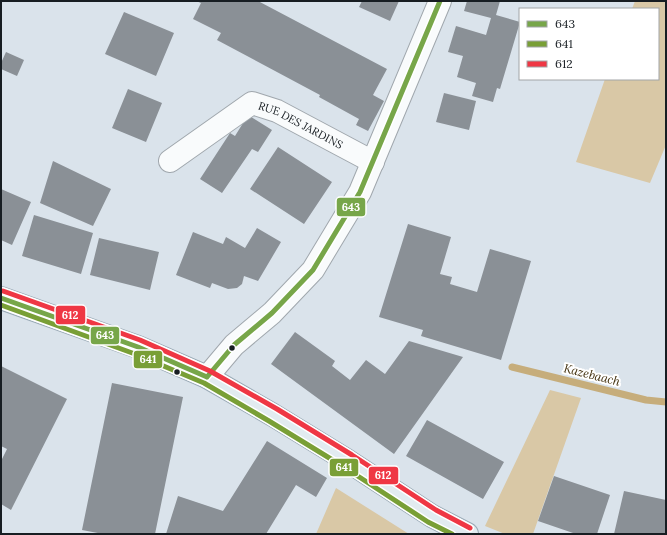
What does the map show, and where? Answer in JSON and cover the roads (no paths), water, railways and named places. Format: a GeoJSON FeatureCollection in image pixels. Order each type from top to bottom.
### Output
{"type":"FeatureCollection","features":[{"type":"Feature","properties":{"kind":"main road"},"geometry":{"type":"LineString","coordinates":[[1,298],[138,347],[207,377],[348,461],[432,516],[467,534]]}},
{"type":"Feature","properties":{"kind":"street"},"geometry":{"type":"LineString","coordinates":[[207,377],[234,345],[272,313],[313,270],[360,192],[440,1]]}},
{"type":"Feature","properties":{"kind":"street","name":"RUE DES JARDINS"},"geometry":{"type":"LineString","coordinates":[[170,161],[252,103],[277,111],[373,162]]}},
{"type":"Feature","properties":{"kind":"waterway","name":"Kazebaach"},"geometry":{"type":"LineString","coordinates":[[512,367],[646,400],[666,402]]}}]}
